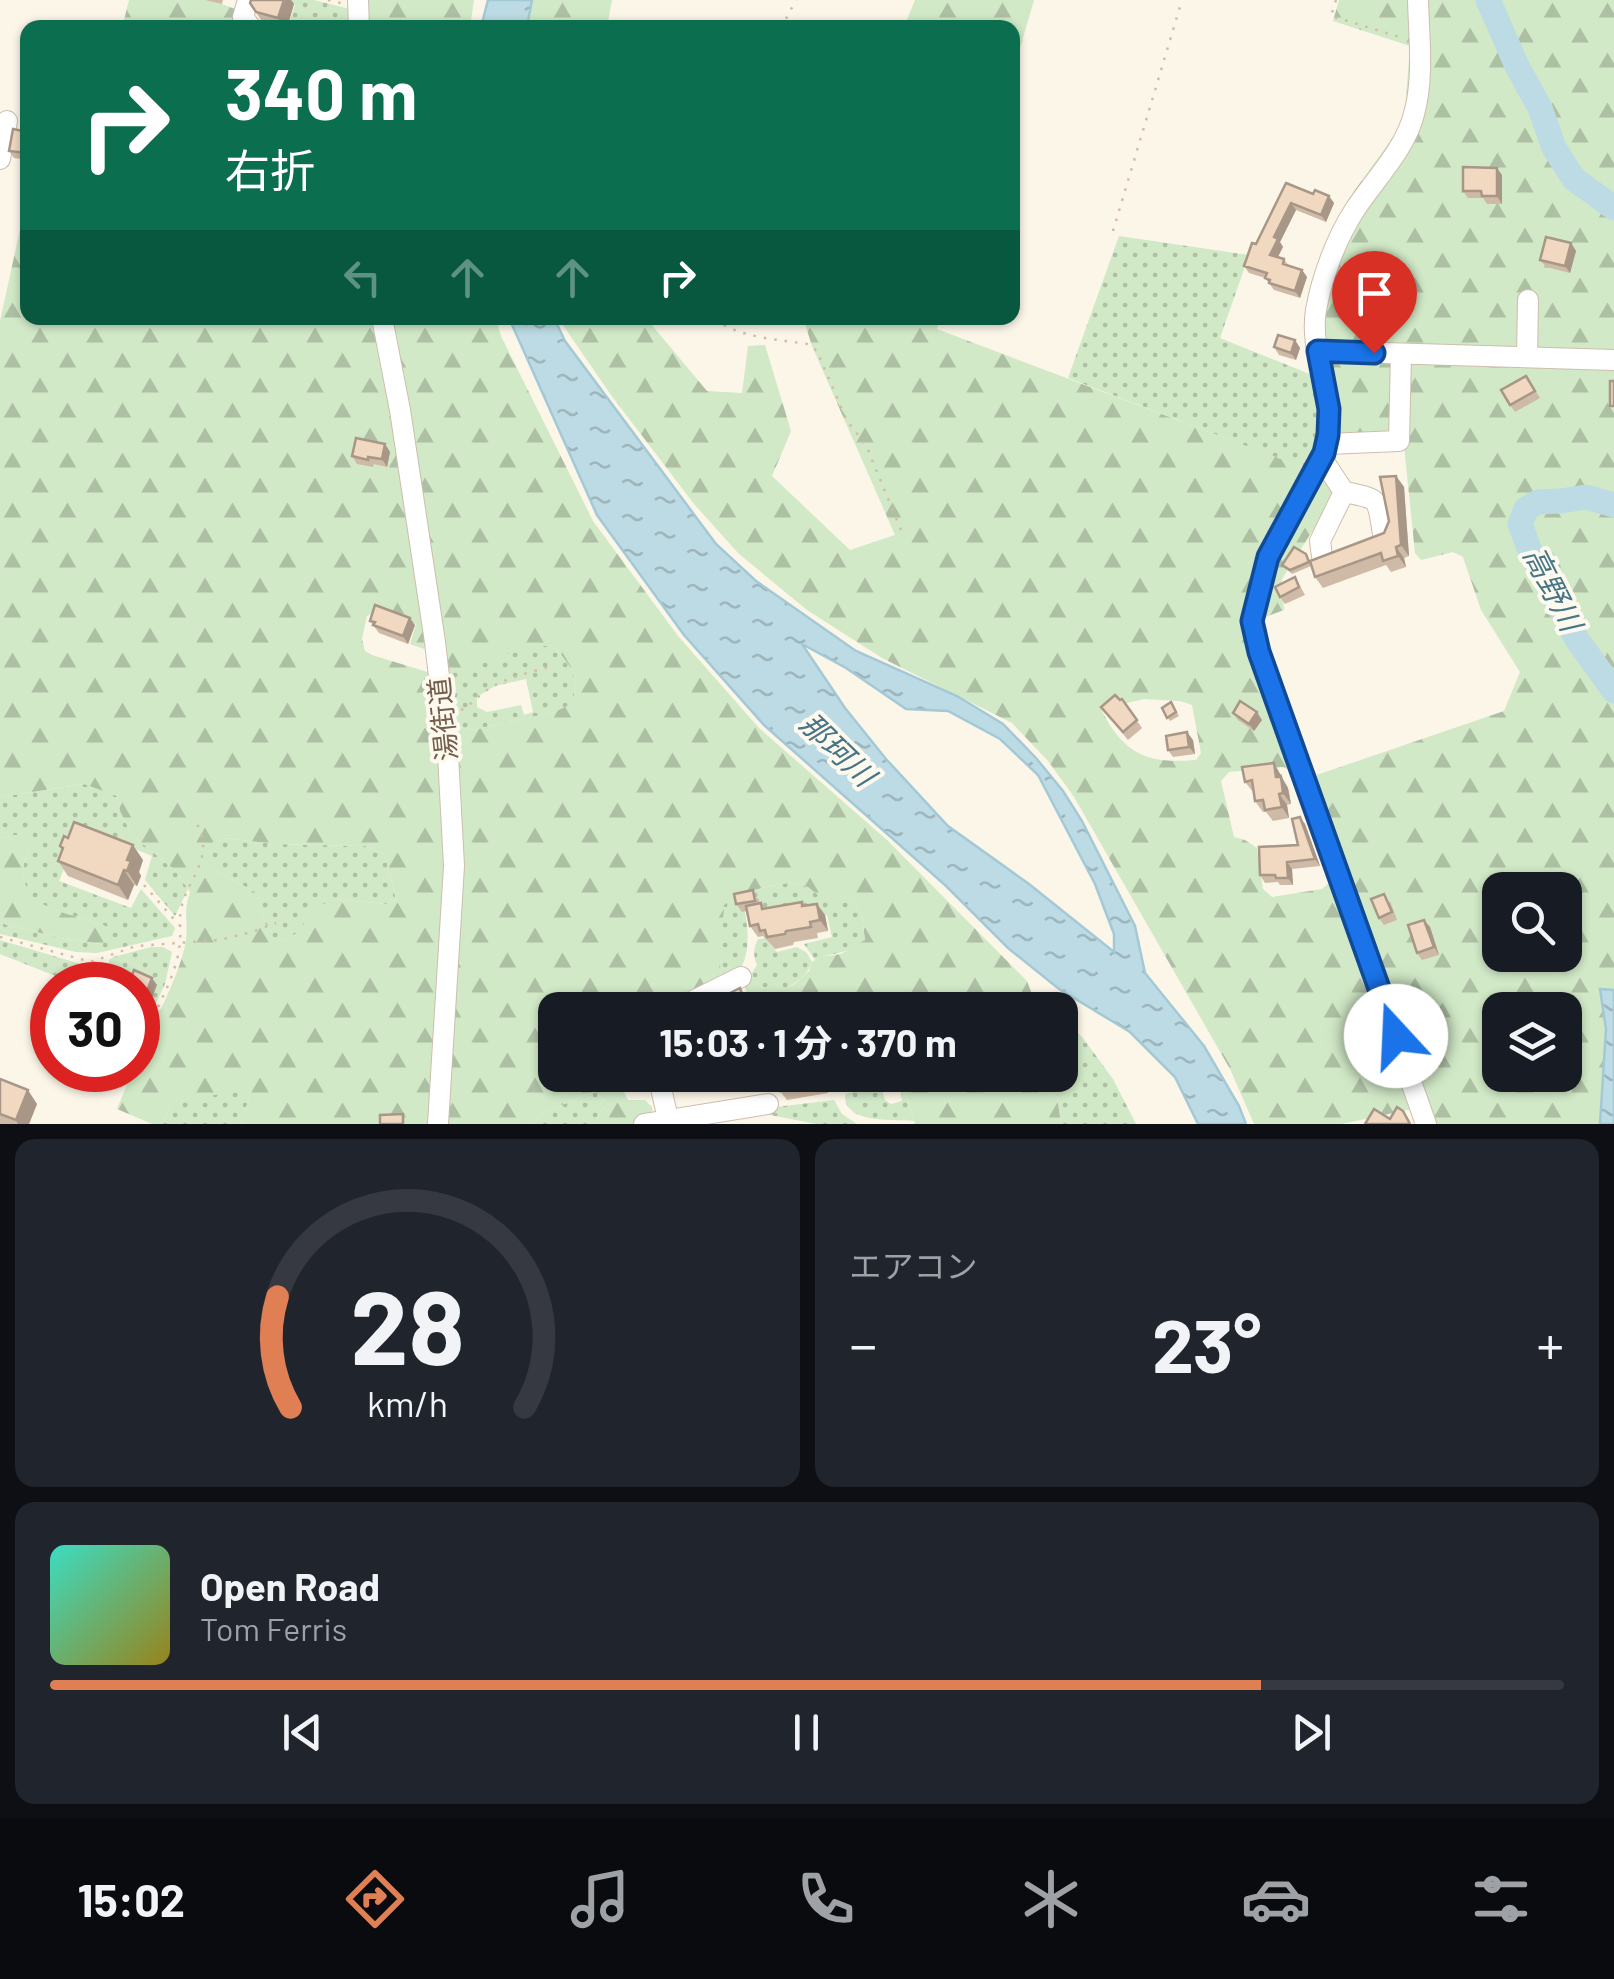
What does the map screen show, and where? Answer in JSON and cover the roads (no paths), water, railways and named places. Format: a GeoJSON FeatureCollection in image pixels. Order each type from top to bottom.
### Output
{"type":"FeatureCollection","features":[{"type":"Feature","properties":{"kind":"street"},"geometry":{"type":"LineString","coordinates":[[1418,0],[1419,88],[1414,117],[1339,239],[1316,311],[1315,330],[1329,409],[1324,450],[1268,557],[1252,621],[1259,652],[1426,1124]]}},
{"type":"Feature","properties":{"kind":"street"},"geometry":{"type":"LineString","coordinates":[[0,159],[12,122]]}},
{"type":"Feature","properties":{"kind":"street"},"geometry":{"type":"LineString","coordinates":[[1526,357],[1528,300]]}},
{"type":"Feature","properties":{"kind":"street","name":"湯街道"},"geometry":{"type":"LineString","coordinates":[[383,325],[435,642],[454,866],[438,1124]]}},
{"type":"Feature","properties":{"kind":"street"},"geometry":{"type":"LineString","coordinates":[[1318,351],[1614,360]]}},
{"type":"Feature","properties":{"kind":"street"},"geometry":{"type":"LineString","coordinates":[[1324,450],[1399,441],[1401,354]]}},
{"type":"Feature","properties":{"kind":"street"},"geometry":{"type":"LineString","coordinates":[[1324,450],[1344,492]]}},
{"type":"Feature","properties":{"kind":"street"},"geometry":{"type":"LineString","coordinates":[[1344,492],[1372,497],[1378,502],[1383,534]]}},
{"type":"Feature","properties":{"kind":"street"},"geometry":{"type":"LineString","coordinates":[[1322,557],[1320,541],[1344,492]]}},
{"type":"Feature","properties":{"kind":"street"},"geometry":{"type":"LineString","coordinates":[[711,992],[741,977]]}},
{"type":"Feature","properties":{"kind":"street"},"geometry":{"type":"LineString","coordinates":[[662,1092],[668,1118]]}},
{"type":"Feature","properties":{"kind":"street"},"geometry":{"type":"LineString","coordinates":[[644,1124],[768,1104]]}},
{"type":"Feature","properties":{"kind":"water"},"geometry":{"type":"Polygon","coordinates":[[[488,0],[532,0],[528,20],[483,20],[488,0]]]}},
{"type":"Feature","properties":{"kind":"water","name":"那珂川"},"geometry":{"type":"Polygon","coordinates":[[[512,325],[557,325],[565,341],[716,544],[756,581],[856,651],[957,696],[1003,724],[1036,758],[1082,821],[1135,926],[1145,973],[1204,1046],[1246,1124],[1198,1124],[1175,1077],[1130,1032],[1078,1001],[1078,992],[1059,989],[1008,948],[945,885],[764,725],[684,635],[597,515],[512,325]],[[802,644],[845,708],[948,826],[1114,952],[1114,934],[1095,884],[1038,775],[1000,739],[948,711],[906,709],[802,644]]]}},
{"type":"Feature","properties":{"kind":"water"},"geometry":{"type":"Polygon","coordinates":[[[1600,989],[1614,990],[1614,1124],[1600,1124],[1606,1029],[1600,989]]]}},
{"type":"Feature","properties":{"kind":"waterway","name":"高野川"},"geometry":{"type":"LineString","coordinates":[[1488,0],[1540,108],[1554,148],[1574,179],[1614,208]]}},
{"type":"Feature","properties":{"kind":"waterway","name":"高野川"},"geometry":{"type":"LineString","coordinates":[[1614,505],[1586,497],[1538,502],[1526,509],[1520,524],[1576,638],[1614,691]]}}]}
